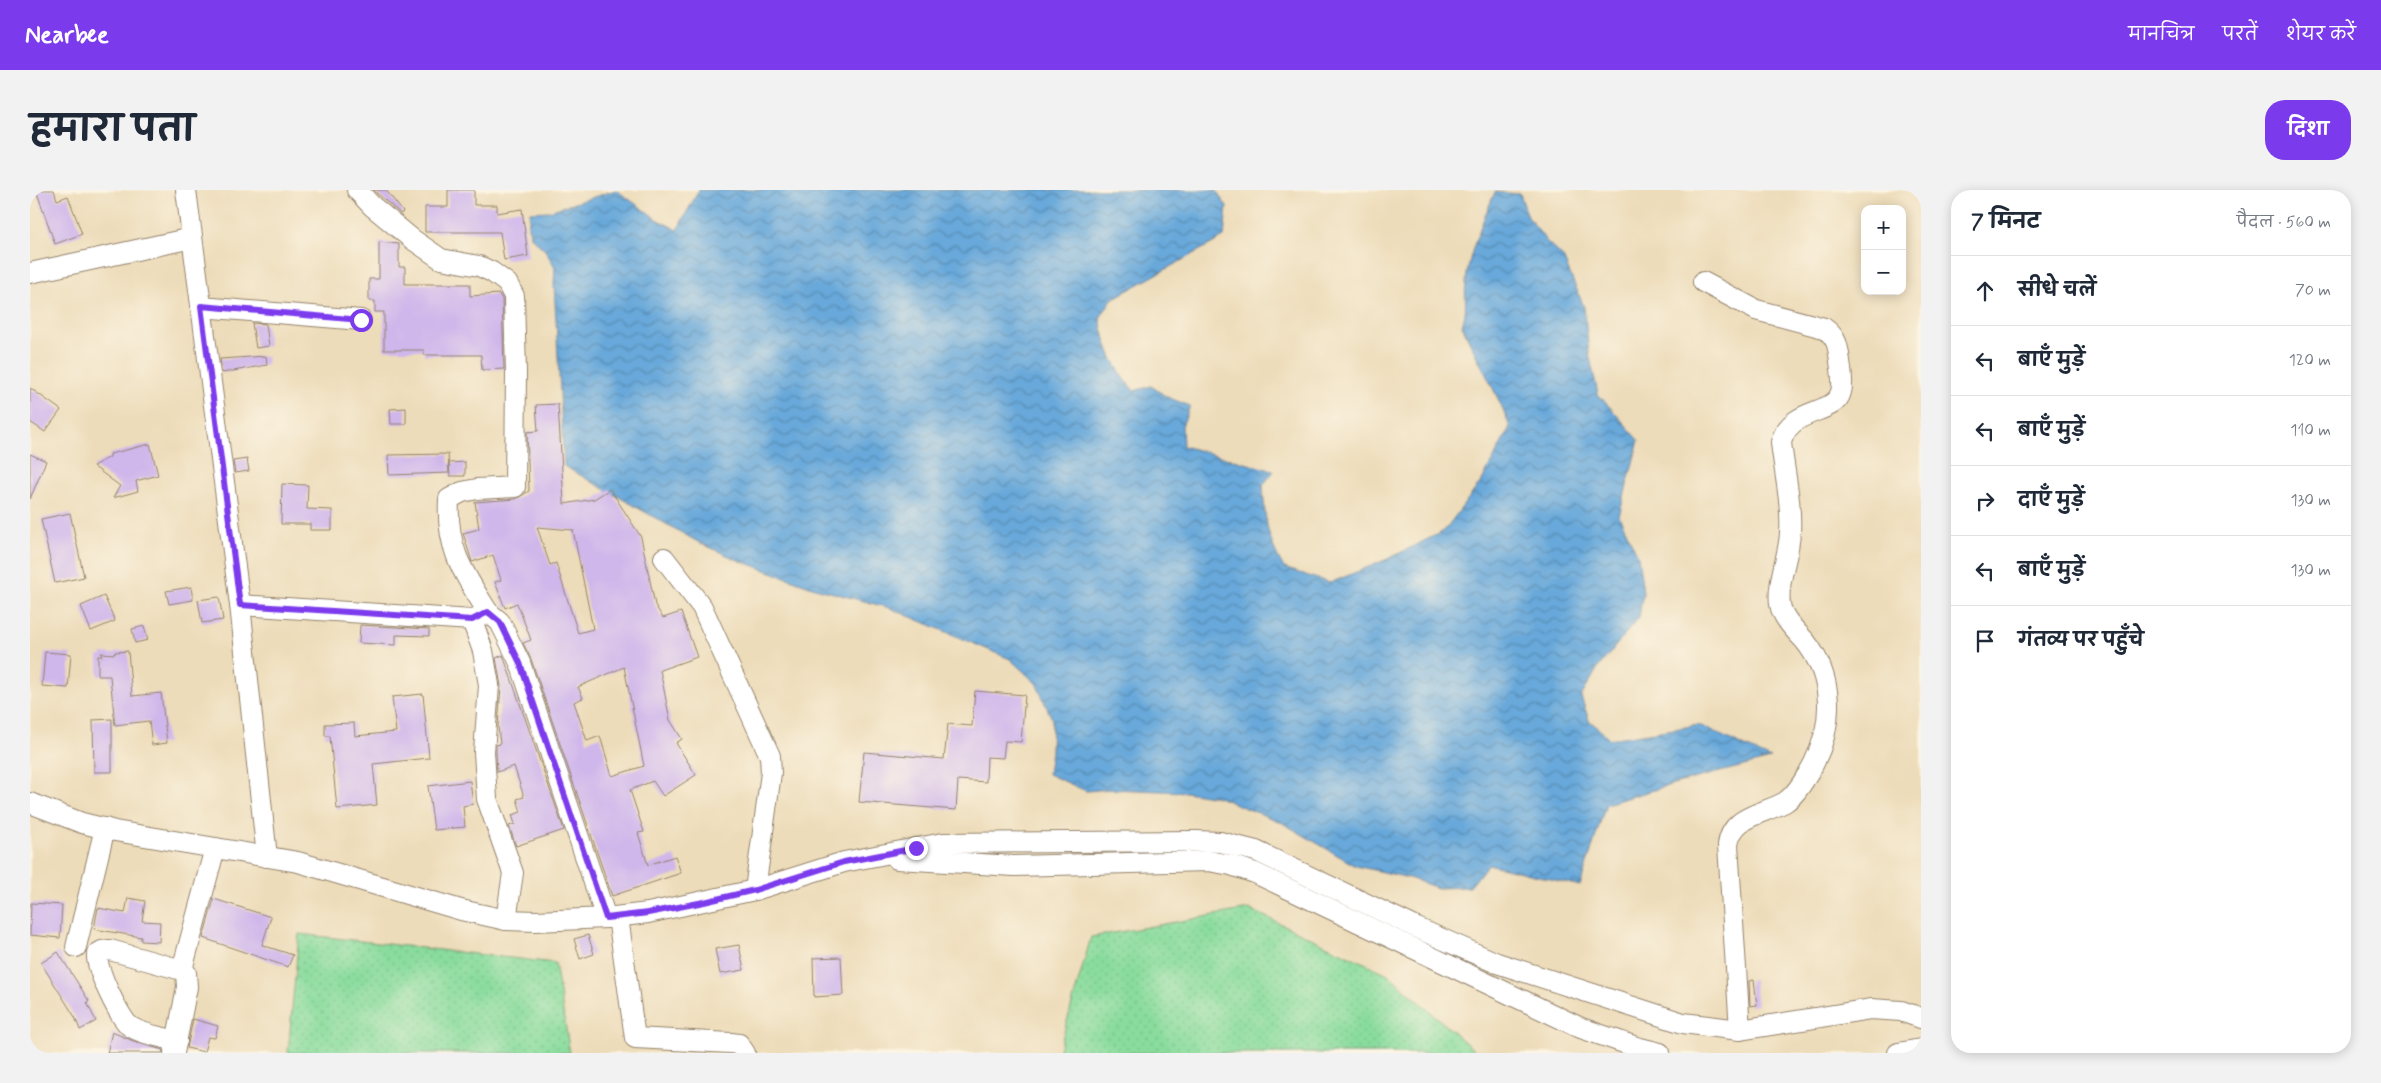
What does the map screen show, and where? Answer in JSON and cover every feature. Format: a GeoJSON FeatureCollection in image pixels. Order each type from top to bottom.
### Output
{"type":"FeatureCollection","features":[{"type":"Feature","properties":{"kind":"street"},"geometry":{"type":"LineString","coordinates":[[186,190],[240,605],[268,857]]}},
{"type":"Feature","properties":{"kind":"street"},"geometry":{"type":"LineString","coordinates":[[357,190],[372,206],[441,259],[479,266],[492,272],[507,283],[514,296],[516,364],[515,488],[477,489],[462,492],[449,499],[448,521],[450,542],[480,616],[483,651],[489,685],[484,752],[487,799],[493,819],[504,840],[513,873],[506,920]]}},
{"type":"Feature","properties":{"kind":"street"},"geometry":{"type":"LineString","coordinates":[[30,273],[192,238]]}},
{"type":"Feature","properties":{"kind":"street"},"geometry":{"type":"LineString","coordinates":[[1703,282],[1756,310],[1824,328],[1833,335],[1838,344],[1842,378],[1842,391],[1839,398],[1833,404],[1798,418],[1784,431],[1781,442],[1790,522],[1789,546],[1779,596],[1780,607],[1783,614],[1810,648],[1825,677],[1829,696],[1829,717],[1825,736],[1814,764],[1792,796],[1735,826],[1730,833],[1728,845],[1740,1030]]}},
{"type":"Feature","properties":{"kind":"street"},"geometry":{"type":"LineString","coordinates":[[201,306],[361,320]]}},
{"type":"Feature","properties":{"kind":"street"},"geometry":{"type":"LineString","coordinates":[[664,558],[702,607],[770,756],[770,773],[755,890]]}},
{"type":"Feature","properties":{"kind":"street"},"geometry":{"type":"LineString","coordinates":[[240,605],[480,616],[500,622],[520,663],[612,917],[635,1045],[731,1043],[739,1044],[744,1053]]}},
{"type":"Feature","properties":{"kind":"street"},"geometry":{"type":"LineString","coordinates":[[30,803],[82,822],[105,828],[268,857],[329,870],[461,910],[506,920],[536,922],[648,913],[755,890],[844,862],[925,846],[968,842],[1196,840],[1234,845],[1256,851],[1417,928],[1497,963],[1662,1018],[1698,1026],[1740,1030],[1871,1009],[1901,1011],[1921,1018]]}},
{"type":"Feature","properties":{"kind":"street"},"geometry":{"type":"LineString","coordinates":[[76,947],[105,828]]}},
{"type":"Feature","properties":{"kind":"street"},"geometry":{"type":"LineString","coordinates":[[182,970],[215,848]]}},
{"type":"Feature","properties":{"kind":"street"},"geometry":{"type":"LineString","coordinates":[[868,858],[1014,866],[1208,861],[1231,864],[1255,873],[1581,1028],[1636,1048],[1660,1053]]}},
{"type":"Feature","properties":{"kind":"street"},"geometry":{"type":"LineString","coordinates":[[110,950],[182,970],[186,973],[187,987],[175,1047],[127,1024],[98,967],[97,954],[110,950]]}},
{"type":"Feature","properties":{"kind":"street"},"geometry":{"type":"LineString","coordinates":[[1898,1053],[1921,1049]]}},
{"type":"Feature","properties":{"kind":"green space"},"geometry":{"type":"Polygon","coordinates":[[[1249,909],[1388,974],[1477,1053],[1058,1053],[1091,937],[1249,909]]]}},
{"type":"Feature","properties":{"kind":"green space"},"geometry":{"type":"Polygon","coordinates":[[[299,934],[555,963],[570,1053],[288,1053],[299,934]]]}},
{"type":"Feature","properties":{"kind":"water"},"geometry":{"type":"Polygon","coordinates":[[[616,190],[657,219],[677,230],[699,190],[1216,190],[1227,207],[1224,237],[1112,299],[1100,318],[1105,339],[1116,366],[1134,391],[1151,386],[1167,397],[1190,406],[1182,426],[1183,446],[1274,471],[1263,485],[1267,528],[1278,557],[1284,568],[1330,583],[1390,558],[1444,531],[1483,479],[1510,427],[1462,325],[1465,314],[1467,271],[1477,236],[1495,192],[1520,194],[1528,217],[1547,242],[1563,257],[1584,307],[1589,353],[1598,394],[1639,440],[1619,516],[1638,556],[1643,592],[1639,617],[1597,669],[1581,697],[1589,720],[1610,739],[1699,725],[1771,759],[1677,783],[1606,804],[1580,886],[1488,864],[1470,887],[1438,888],[1409,878],[1356,866],[1281,822],[1218,797],[1186,792],[1111,789],[1086,791],[1048,774],[1052,719],[1036,683],[1010,659],[890,608],[815,588],[738,560],[698,542],[564,466],[554,284],[555,267],[545,250],[532,238],[528,227],[530,212],[549,211],[616,190]]]}},
{"type":"Feature","properties":{"kind":"building"},"geometry":{"type":"Polygon","coordinates":[[[36,190],[54,190],[57,200],[68,196],[82,234],[55,244],[36,190]]]}},
{"type":"Feature","properties":{"kind":"building"},"geometry":{"type":"Polygon","coordinates":[[[373,190],[386,190],[403,212],[401,214],[373,190]]]}},
{"type":"Feature","properties":{"kind":"building"},"geometry":{"type":"Polygon","coordinates":[[[448,190],[474,190],[474,205],[497,205],[497,213],[522,209],[528,256],[504,260],[500,232],[425,232],[425,207],[448,207],[448,190]]]}},
{"type":"Feature","properties":{"kind":"building"},"geometry":{"type":"Polygon","coordinates":[[[379,242],[399,244],[399,267],[405,267],[405,284],[470,284],[470,296],[499,294],[502,299],[504,369],[482,370],[481,355],[424,355],[424,350],[384,350],[384,312],[375,312],[375,301],[369,301],[369,279],[379,279],[379,242]]]}},
{"type":"Feature","properties":{"kind":"building"},"geometry":{"type":"Polygon","coordinates":[[[252,323],[266,324],[269,346],[256,348],[252,323]]]}},
{"type":"Feature","properties":{"kind":"building"},"geometry":{"type":"Polygon","coordinates":[[[266,356],[267,365],[222,373],[220,359],[266,356]]]}},
{"type":"Feature","properties":{"kind":"building"},"geometry":{"type":"Polygon","coordinates":[[[30,388],[61,410],[45,432],[30,422],[30,388]]]}},
{"type":"Feature","properties":{"kind":"building"},"geometry":{"type":"Polygon","coordinates":[[[558,404],[564,504],[594,499],[610,489],[641,537],[655,605],[663,618],[681,612],[697,657],[660,670],[670,720],[682,739],[676,743],[696,775],[663,796],[653,781],[630,790],[644,832],[638,833],[648,865],[675,856],[681,873],[612,896],[531,659],[523,643],[531,640],[517,603],[505,608],[495,582],[501,580],[493,555],[472,562],[463,533],[479,529],[475,502],[516,499],[529,491],[527,432],[538,431],[536,405],[558,404]],[[537,527],[550,565],[556,563],[578,633],[593,629],[573,530],[537,527]],[[624,667],[578,687],[583,698],[574,702],[587,741],[600,736],[612,776],[644,766],[624,667]]]}},
{"type":"Feature","properties":{"kind":"building"},"geometry":{"type":"Polygon","coordinates":[[[406,408],[406,424],[391,424],[390,409],[406,408]]]}},
{"type":"Feature","properties":{"kind":"building"},"geometry":{"type":"Polygon","coordinates":[[[150,444],[158,475],[136,481],[138,491],[113,498],[120,486],[93,466],[110,457],[110,454],[150,444]]]}},
{"type":"Feature","properties":{"kind":"building"},"geometry":{"type":"Polygon","coordinates":[[[30,454],[46,461],[30,499],[30,454]]]}},
{"type":"Feature","properties":{"kind":"building"},"geometry":{"type":"Polygon","coordinates":[[[448,454],[449,473],[389,475],[388,455],[448,454]]]}},
{"type":"Feature","properties":{"kind":"building"},"geometry":{"type":"Polygon","coordinates":[[[247,459],[249,471],[235,473],[233,461],[247,459]]]}},
{"type":"Feature","properties":{"kind":"building"},"geometry":{"type":"Polygon","coordinates":[[[465,462],[465,476],[450,476],[449,463],[465,462]]]}},
{"type":"Feature","properties":{"kind":"building"},"geometry":{"type":"Polygon","coordinates":[[[282,484],[308,485],[307,509],[332,510],[332,530],[310,530],[310,524],[281,524],[282,484]]]}},
{"type":"Feature","properties":{"kind":"building"},"geometry":{"type":"Polygon","coordinates":[[[70,513],[84,577],[55,583],[41,519],[70,513]]]}},
{"type":"Feature","properties":{"kind":"building"},"geometry":{"type":"Polygon","coordinates":[[[191,587],[193,600],[169,604],[166,591],[191,587]]]}},
{"type":"Feature","properties":{"kind":"building"},"geometry":{"type":"Polygon","coordinates":[[[104,596],[115,621],[91,631],[81,606],[104,596]]]}},
{"type":"Feature","properties":{"kind":"building"},"geometry":{"type":"Polygon","coordinates":[[[219,597],[223,620],[202,623],[198,600],[219,597]]]}},
{"type":"Feature","properties":{"kind":"building"},"geometry":{"type":"Polygon","coordinates":[[[360,625],[429,629],[429,636],[396,635],[396,645],[359,643],[360,625]]]}},
{"type":"Feature","properties":{"kind":"building"},"geometry":{"type":"Polygon","coordinates":[[[144,626],[148,640],[135,643],[132,629],[144,626]]]}},
{"type":"Feature","properties":{"kind":"building"},"geometry":{"type":"Polygon","coordinates":[[[128,651],[132,696],[161,693],[167,743],[152,745],[149,721],[115,725],[110,676],[98,676],[98,656],[102,656],[101,653],[115,654],[115,652],[128,651]]]}},
{"type":"Feature","properties":{"kind":"building"},"geometry":{"type":"Polygon","coordinates":[[[45,652],[71,654],[68,688],[42,686],[45,652]]]}},
{"type":"Feature","properties":{"kind":"building"},"geometry":{"type":"Polygon","coordinates":[[[503,655],[564,830],[516,846],[509,826],[515,824],[512,815],[521,812],[517,799],[524,797],[514,766],[497,772],[496,745],[500,744],[498,727],[501,686],[496,658],[503,655]]]}},
{"type":"Feature","properties":{"kind":"building"},"geometry":{"type":"Polygon","coordinates":[[[975,691],[1025,695],[1021,742],[1005,741],[1003,758],[987,757],[986,782],[958,780],[956,810],[859,802],[864,752],[944,759],[948,724],[972,726],[975,691]]]}},
{"type":"Feature","properties":{"kind":"building"},"geometry":{"type":"Polygon","coordinates":[[[423,694],[429,758],[373,764],[377,805],[337,809],[330,736],[325,736],[325,724],[354,723],[355,736],[396,732],[392,697],[423,694]]]}},
{"type":"Feature","properties":{"kind":"building"},"geometry":{"type":"Polygon","coordinates":[[[112,719],[112,772],[94,772],[93,720],[112,719]]]}},
{"type":"Feature","properties":{"kind":"building"},"geometry":{"type":"Polygon","coordinates":[[[470,781],[473,804],[463,806],[465,827],[434,830],[428,786],[470,781]]]}},
{"type":"Feature","properties":{"kind":"building"},"geometry":{"type":"Polygon","coordinates":[[[128,898],[145,901],[142,921],[160,922],[159,942],[141,941],[141,937],[94,929],[98,908],[125,913],[128,898]]]}},
{"type":"Feature","properties":{"kind":"building"},"geometry":{"type":"Polygon","coordinates":[[[214,899],[271,917],[262,945],[293,955],[288,967],[203,938],[214,899]]]}},
{"type":"Feature","properties":{"kind":"building"},"geometry":{"type":"Polygon","coordinates":[[[31,903],[62,905],[60,938],[30,935],[31,903]]]}},
{"type":"Feature","properties":{"kind":"building"},"geometry":{"type":"Polygon","coordinates":[[[588,935],[594,954],[580,959],[574,939],[588,935]]]}},
{"type":"Feature","properties":{"kind":"building"},"geometry":{"type":"Polygon","coordinates":[[[739,945],[744,970],[720,974],[715,949],[739,945]]]}},
{"type":"Feature","properties":{"kind":"building"},"geometry":{"type":"Polygon","coordinates":[[[58,952],[89,1001],[87,1003],[96,1021],[80,1030],[75,1017],[41,963],[58,952]]]}},
{"type":"Feature","properties":{"kind":"building"},"geometry":{"type":"Polygon","coordinates":[[[841,957],[843,995],[814,997],[813,958],[841,957]]]}},
{"type":"Feature","properties":{"kind":"building"},"geometry":{"type":"Polygon","coordinates":[[[1754,980],[1757,1005],[1750,1006],[1749,981],[1754,980]]]}},
{"type":"Feature","properties":{"kind":"building"},"geometry":{"type":"Polygon","coordinates":[[[193,1019],[218,1026],[215,1038],[208,1037],[204,1052],[187,1048],[193,1019]]]}},
{"type":"Feature","properties":{"kind":"building"},"geometry":{"type":"Polygon","coordinates":[[[112,1032],[138,1043],[163,1050],[162,1053],[107,1053],[112,1032]]]}},
{"type":"Feature","properties":{"kind":"route"},"geometry":{"type":"LineString","coordinates":[[361,320],[201,306],[240,605],[472,620],[488,612],[500,622],[520,663],[606,918],[648,913],[704,902],[755,890],[844,862],[916,848]]}}]}
